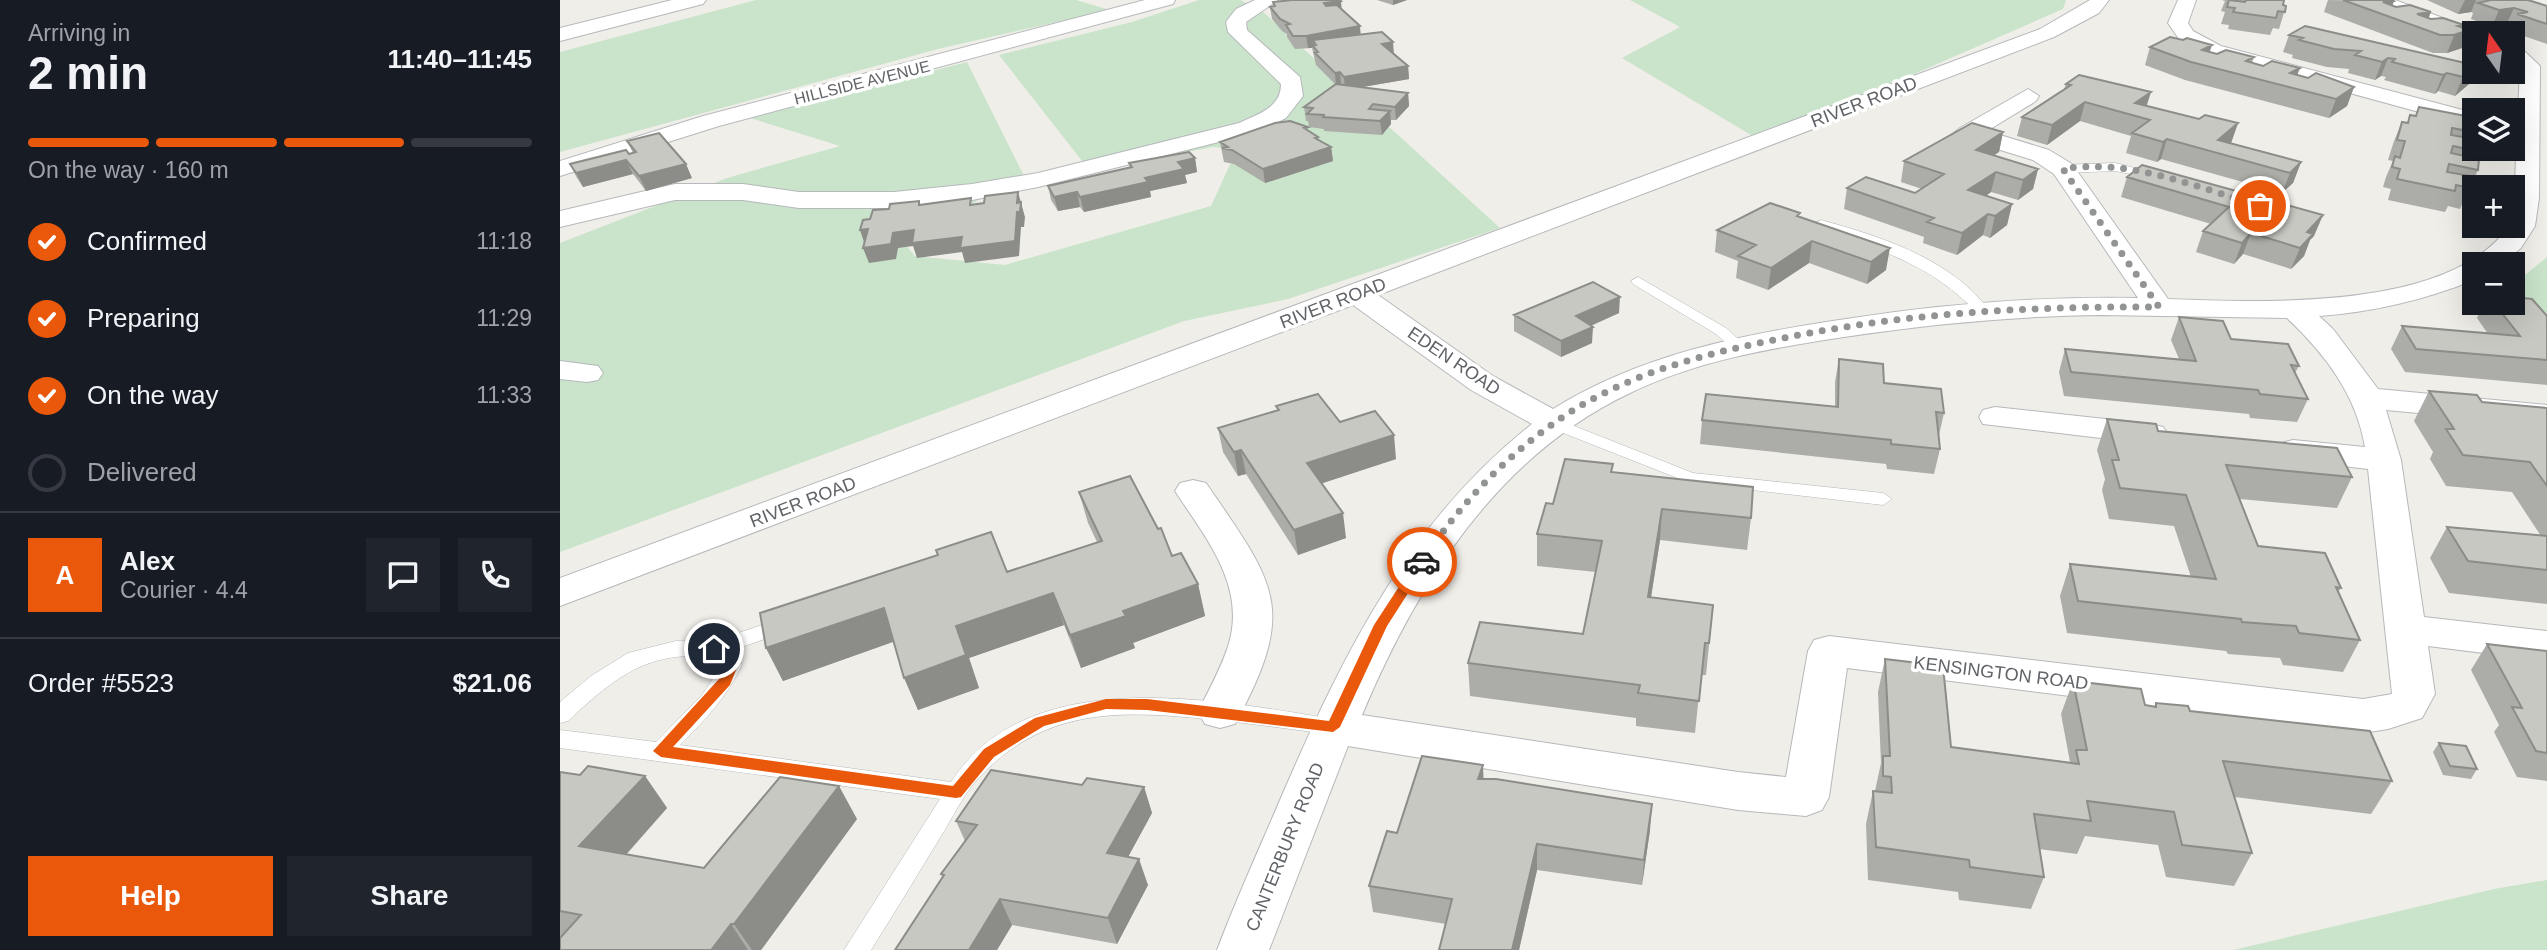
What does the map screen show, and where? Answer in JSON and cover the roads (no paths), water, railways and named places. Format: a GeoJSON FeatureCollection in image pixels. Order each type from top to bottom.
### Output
{"type":"FeatureCollection","features":[{"type":"Feature","properties":{"kind":"main road"},"geometry":{"type":"LineString","coordinates":[[560,34],[695,0]]}},
{"type":"Feature","properties":{"kind":"street","name":"HILLSIDE AVENUE"},"geometry":{"type":"LineString","coordinates":[[560,169],[711,121],[1166,0]]}},
{"type":"Feature","properties":{"kind":"street"},"geometry":{"type":"LineString","coordinates":[[560,219],[675,192],[743,192],[799,200],[894,200],[972,192],[1038,180],[1247,128],[1278,113],[1292,96],[1292,82],[1238,32],[1236,22],[1242,13],[1269,0]]}},
{"type":"Feature","properties":{"kind":"street","name":"RIVER ROAD"},"geometry":{"type":"LineString","coordinates":[[560,593],[2047,33],[2092,9],[2100,0]]}},
{"type":"Feature","properties":{"kind":"street"},"geometry":{"type":"LineString","coordinates":[[2187,0],[2178,23],[2186,34],[2214,50],[2462,117]]}},
{"type":"Feature","properties":{"kind":"street"},"geometry":{"type":"LineString","coordinates":[[2378,0],[2462,31]]}},
{"type":"Feature","properties":{"kind":"street"},"geometry":{"type":"LineString","coordinates":[[2499,252],[2511,242],[2522,226],[2529,134],[2530,66],[2525,62]]}},
{"type":"Feature","properties":{"kind":"street"},"geometry":{"type":"LineString","coordinates":[[1936,153],[2028,96]]}},
{"type":"Feature","properties":{"kind":"street"},"geometry":{"type":"LineString","coordinates":[[1968,133],[2041,155],[2063,169],[2159,307]]}},
{"type":"Feature","properties":{"kind":"street","name":"CANTERBURY ROAD"},"geometry":{"type":"LineString","coordinates":[[1243,950],[1333,727],[1381,625],[1427,553],[1478,491],[1554,423],[1587,402],[1647,373],[1739,347],[1906,318],[1982,310],[2293,308],[2361,302],[2414,292],[2462,274]]}},
{"type":"Feature","properties":{"kind":"street","name":"EDEN ROAD"},"geometry":{"type":"LineString","coordinates":[[1357,294],[1482,383],[1554,423]]}},
{"type":"Feature","properties":{"kind":"street","name":"KENSINGTON ROAD"},"geometry":{"type":"LineString","coordinates":[[1333,727],[1738,791],[1806,797],[1829,651],[2203,699],[2363,716],[2388,713],[2407,706],[2414,694],[2407,629],[2384,460],[2367,398],[2347,363],[2293,308]]}},
{"type":"Feature","properties":{"kind":"street"},"geometry":{"type":"LineString","coordinates":[[2367,398],[2547,415]]}},
{"type":"Feature","properties":{"kind":"street"},"geometry":{"type":"LineString","coordinates":[[1995,417],[2176,437]]}},
{"type":"Feature","properties":{"kind":"street"},"geometry":{"type":"LineString","coordinates":[[2259,446],[2384,460]]}},
{"type":"Feature","properties":{"kind":"street"},"geometry":{"type":"LineString","coordinates":[[1193,491],[1252,587],[1255,613],[1251,642],[1220,712]]}},
{"type":"Feature","properties":{"kind":"street"},"geometry":{"type":"LineString","coordinates":[[2407,629],[2547,646]]}},
{"type":"Feature","properties":{"kind":"lane"},"geometry":{"type":"LineString","coordinates":[[2063,169],[2115,167],[2171,180]]}},
{"type":"Feature","properties":{"kind":"lane"},"geometry":{"type":"LineString","coordinates":[[1821,224],[1937,269],[1969,293],[1982,310]]}},
{"type":"Feature","properties":{"kind":"lane"},"geometry":{"type":"LineString","coordinates":[[1638,281],[1721,331],[1739,347]]}},
{"type":"Feature","properties":{"kind":"lane"},"geometry":{"type":"LineString","coordinates":[[1554,423],[1690,478],[1883,499]]}},
{"type":"Feature","properties":{"kind":"lane"},"geometry":{"type":"LineString","coordinates":[[714,649],[802,619]]}},
{"type":"Feature","properties":{"kind":"lane"},"geometry":{"type":"LineString","coordinates":[[560,715],[599,679],[640,655],[665,648],[694,646],[727,652],[732,665],[725,682],[661,751]]}},
{"type":"Feature","properties":{"kind":"lane"},"geometry":{"type":"LineString","coordinates":[[858,950],[956,792],[989,753],[1040,722],[1106,704],[1220,712],[1333,727]]}},
{"type":"Feature","properties":{"kind":"lane"},"geometry":{"type":"LineString","coordinates":[[560,739],[956,792]]}}]}
